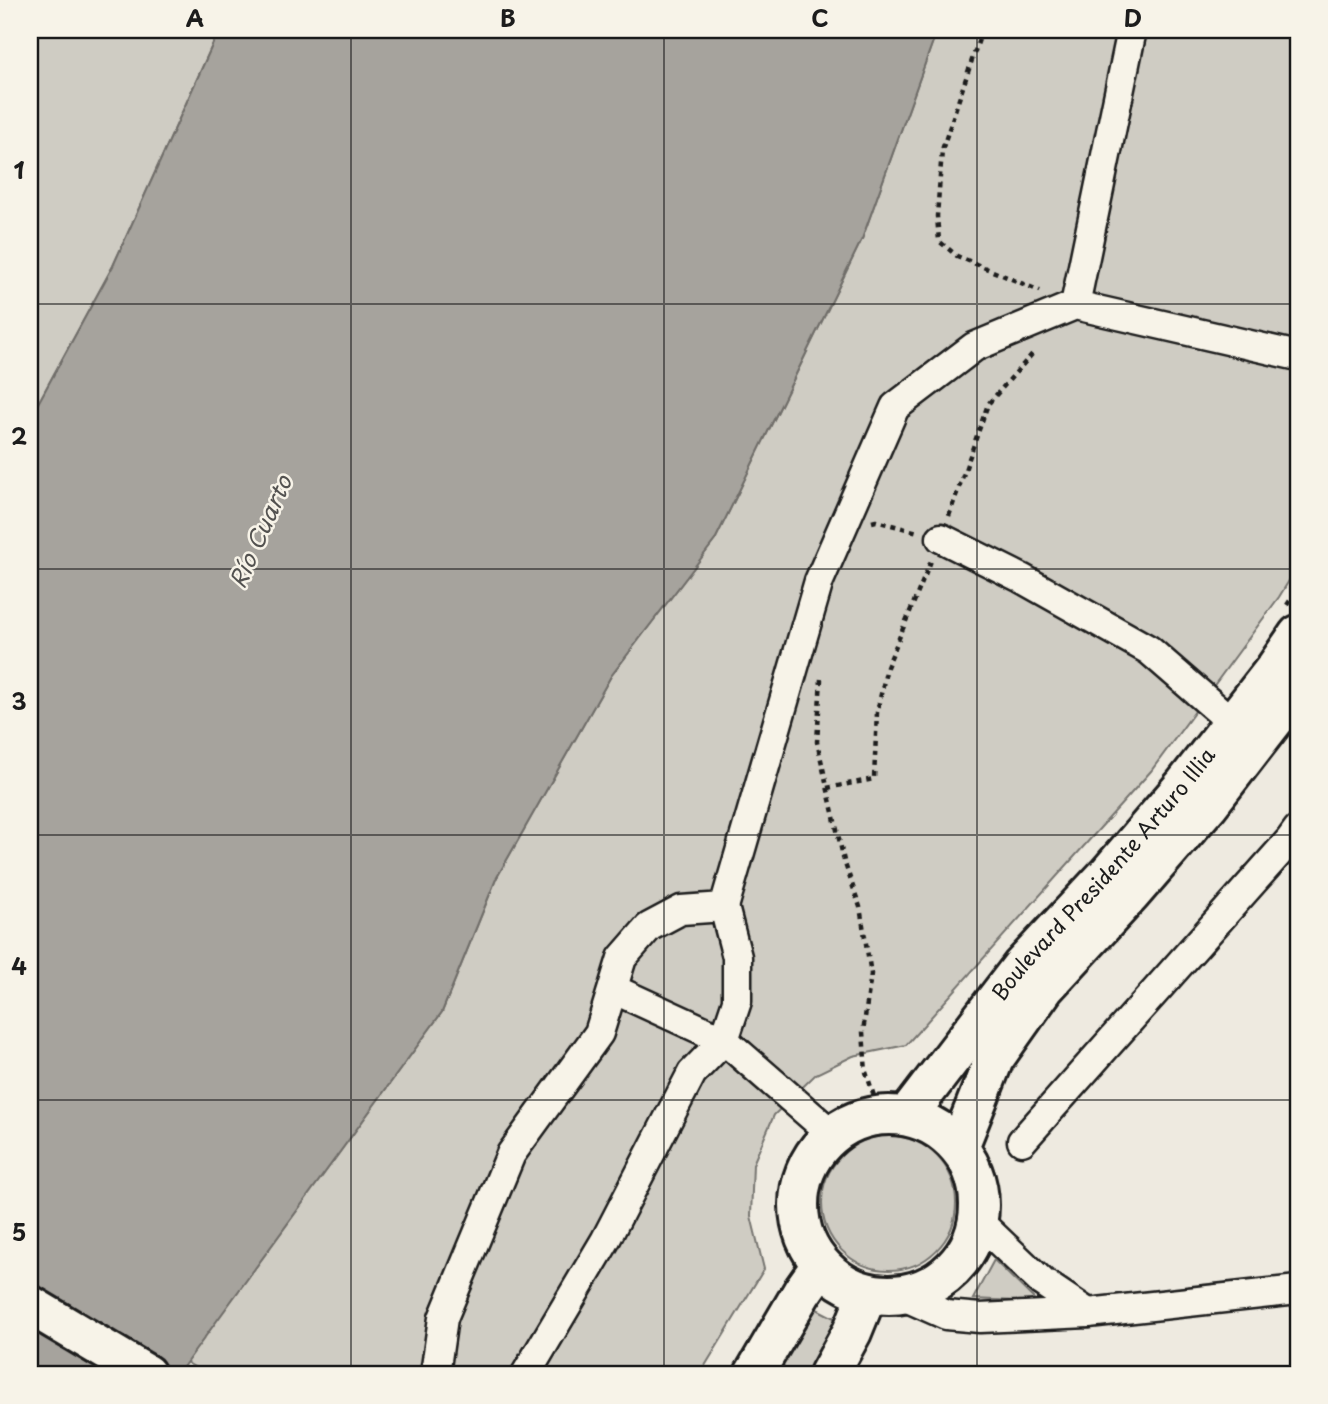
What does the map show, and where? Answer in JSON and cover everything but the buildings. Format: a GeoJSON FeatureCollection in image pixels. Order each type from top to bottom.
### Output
{"type":"FeatureCollection","features":[{"type":"Feature","properties":{"kind":"main road","name":"Boulevard Presidente Arturo Illia"},"geometry":{"type":"LineString","coordinates":[[907,1116],[1021,967],[1117,864],[1185,784],[1275,670],[1298,635]]}},
{"type":"Feature","properties":{"kind":"main road","name":"Boulevard Presidente Arturo Illia"},"geometry":{"type":"LineString","coordinates":[[959,1147],[994,1059],[1045,986],[1131,894],[1209,804],[1298,689]]}},
{"type":"Feature","properties":{"kind":"main road"},"geometry":{"type":"LineString","coordinates":[[829,1374],[863,1305],[887,1294],[926,1288],[948,1274],[965,1254],[979,1222],[980,1205],[975,1176],[959,1147],[925,1121],[907,1116],[880,1114],[855,1121],[832,1134],[814,1154],[801,1181],[799,1210],[805,1239],[821,1265],[844,1284],[887,1294]]}},
{"type":"Feature","properties":{"kind":"main road"},"geometry":{"type":"LineString","coordinates":[[754,1374],[821,1265]]}},
{"type":"Feature","properties":{"kind":"main road"},"geometry":{"type":"LineString","coordinates":[[30,1305],[146,1374]]}},
{"type":"Feature","properties":{"kind":"street"},"geometry":{"type":"LineString","coordinates":[[1075,305],[1132,30]]}},
{"type":"Feature","properties":{"kind":"street"},"geometry":{"type":"LineString","coordinates":[[526,1374],[605,1241],[692,1073],[724,1040],[737,1001],[737,957],[724,907],[819,581],[895,407],[974,347],[1075,305],[1298,356]]}},
{"type":"Feature","properties":{"kind":"street"},"geometry":{"type":"LineString","coordinates":[[941,538],[1021,578],[1149,650],[1233,723]]}},
{"type":"Feature","properties":{"kind":"street"},"geometry":{"type":"LineString","coordinates":[[1022,1140],[1295,836]]}},
{"type":"Feature","properties":{"kind":"street"},"geometry":{"type":"LineString","coordinates":[[435,1374],[443,1318],[511,1154],[599,1032],[622,958],[649,928],[681,910],[724,907]]}},
{"type":"Feature","properties":{"kind":"street"},"geometry":{"type":"LineString","coordinates":[[613,989],[724,1040],[832,1134]]}},
{"type":"Feature","properties":{"kind":"street"},"geometry":{"type":"LineString","coordinates":[[979,1222],[1042,1282],[1088,1313]]}},
{"type":"Feature","properties":{"kind":"street"},"geometry":{"type":"LineString","coordinates":[[887,1294],[946,1315],[980,1318],[1088,1313],[1298,1290]]}},
{"type":"Feature","properties":{"kind":"path"},"geometry":{"type":"LineString","coordinates":[[827,788],[874,779],[877,712],[887,667],[941,538]]}},
{"type":"Feature","properties":{"kind":"shaded area"},"geometry":{"type":"Polygon","coordinates":[[[30,30],[219,30],[113,266],[30,418],[30,30]]]}},
{"type":"Feature","properties":{"kind":"shaded area"},"geometry":{"type":"Polygon","coordinates":[[[937,30],[1298,30],[1298,566],[1279,597],[1151,771],[906,1045],[853,1056],[816,1074],[774,1115],[753,1164],[751,1216],[764,1269],[700,1374],[206,1374],[186,1362],[442,1012],[496,879],[611,676],[715,540],[862,239],[937,30]]]}},
{"type":"Feature","properties":{"kind":"shaded area"},"geometry":{"type":"Polygon","coordinates":[[[889,1136],[915,1141],[937,1155],[951,1177],[956,1203],[951,1229],[937,1251],[915,1265],[889,1270],[863,1265],[841,1251],[827,1229],[822,1203],[827,1177],[841,1155],[863,1141],[889,1136]]]}},
{"type":"Feature","properties":{"kind":"shaded area"},"geometry":{"type":"Polygon","coordinates":[[[994,1260],[1037,1302],[973,1299],[994,1260]]]}},
{"type":"Feature","properties":{"kind":"shaded area"},"geometry":{"type":"Polygon","coordinates":[[[811,1306],[838,1320],[806,1374],[769,1374],[811,1306]]]}},
{"type":"Feature","properties":{"kind":"water","name":"Río Cuarto"},"geometry":{"type":"Polygon","coordinates":[[[219,30],[937,30],[862,239],[715,540],[611,676],[496,879],[442,1012],[178,1374],[30,1374],[30,418],[113,266],[219,30]]]}}]}
